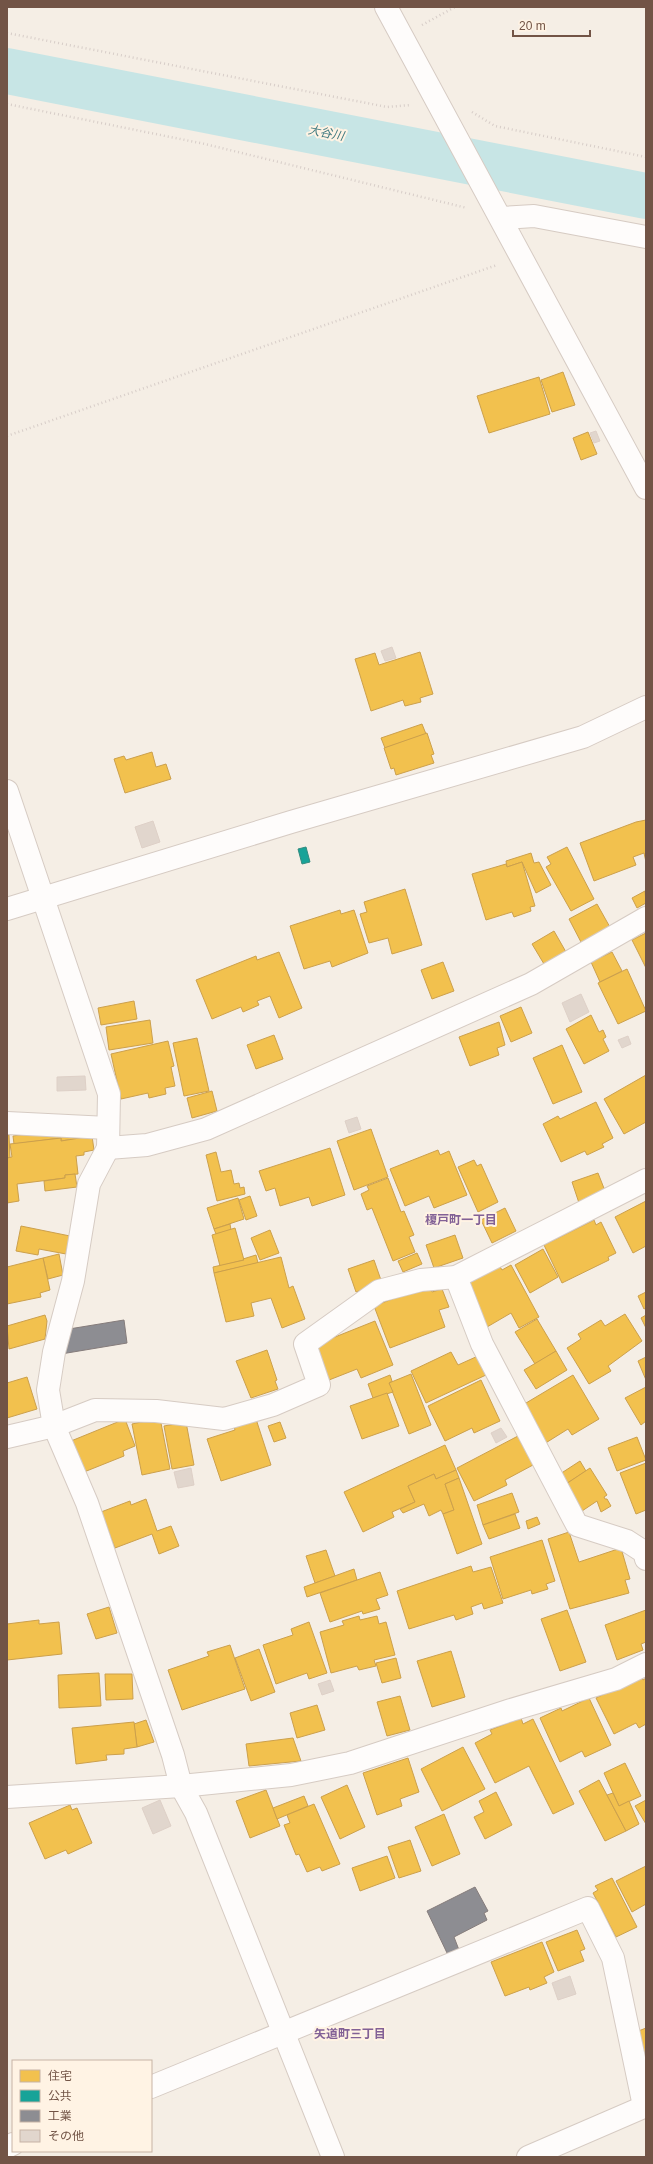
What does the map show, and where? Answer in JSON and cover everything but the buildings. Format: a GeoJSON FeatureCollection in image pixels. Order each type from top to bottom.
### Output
{"type":"FeatureCollection","features":[{"type":"Feature","properties":{"kind":"street"},"geometry":{"type":"LineString","coordinates":[[386,7],[441,110],[498,210],[646,488]]}},
{"type":"Feature","properties":{"kind":"street"},"geometry":{"type":"LineString","coordinates":[[498,210],[646,237]]}},
{"type":"Feature","properties":{"kind":"street"},"geometry":{"type":"LineString","coordinates":[[7,909],[283,824],[583,737],[646,707]]}},
{"type":"Feature","properties":{"kind":"street"},"geometry":{"type":"LineString","coordinates":[[7,791],[44,897],[109,1094],[108,1138],[89,1184],[73,1281],[54,1352],[48,1390],[54,1426],[87,1503],[173,1755],[181,1786],[196,1813],[334,2157]]}},
{"type":"Feature","properties":{"kind":"street"},"geometry":{"type":"LineString","coordinates":[[7,1123],[147,1145],[206,1128],[530,984],[646,918]]}},
{"type":"Feature","properties":{"kind":"street"},"geometry":{"type":"LineString","coordinates":[[7,1437],[54,1426],[95,1410],[156,1411],[224,1419],[273,1405],[319,1385],[305,1344],[379,1291],[421,1280],[456,1278],[646,1180]]}},
{"type":"Feature","properties":{"kind":"street"},"geometry":{"type":"LineString","coordinates":[[456,1278],[482,1344],[577,1525],[627,1541],[644,1552],[646,1559]]}},
{"type":"Feature","properties":{"kind":"street"},"geometry":{"type":"LineString","coordinates":[[7,1797],[181,1786],[291,1774],[350,1763],[511,1710],[616,1679],[646,1664]]}},
{"type":"Feature","properties":{"kind":"street"},"geometry":{"type":"LineString","coordinates":[[152,2087],[588,1908],[613,1958],[645,2106],[528,2157]]}},
{"type":"Feature","properties":{"kind":"path"},"geometry":{"type":"LineString","coordinates":[[402,36],[455,7]]}},
{"type":"Feature","properties":{"kind":"path"},"geometry":{"type":"LineString","coordinates":[[7,33],[387,107],[441,110],[456,103],[495,126],[646,157]]}},
{"type":"Feature","properties":{"kind":"path"},"geometry":{"type":"LineString","coordinates":[[7,104],[205,144],[498,210]]}},
{"type":"Feature","properties":{"kind":"path"},"geometry":{"type":"LineString","coordinates":[[7,436],[522,256]]}},
{"type":"Feature","properties":{"kind":"waterway","name":"大谷川"},"geometry":{"type":"LineString","coordinates":[[7,71],[646,196]]}},
{"type":"Feature","properties":{"kind":"district","name":"榎戸町一丁目"},"geometry":{"type":"Point","coordinates":[461,1220]}},
{"type":"Feature","properties":{"kind":"district","name":"矢道町三丁目"},"geometry":{"type":"Point","coordinates":[350,2034]}}]}
